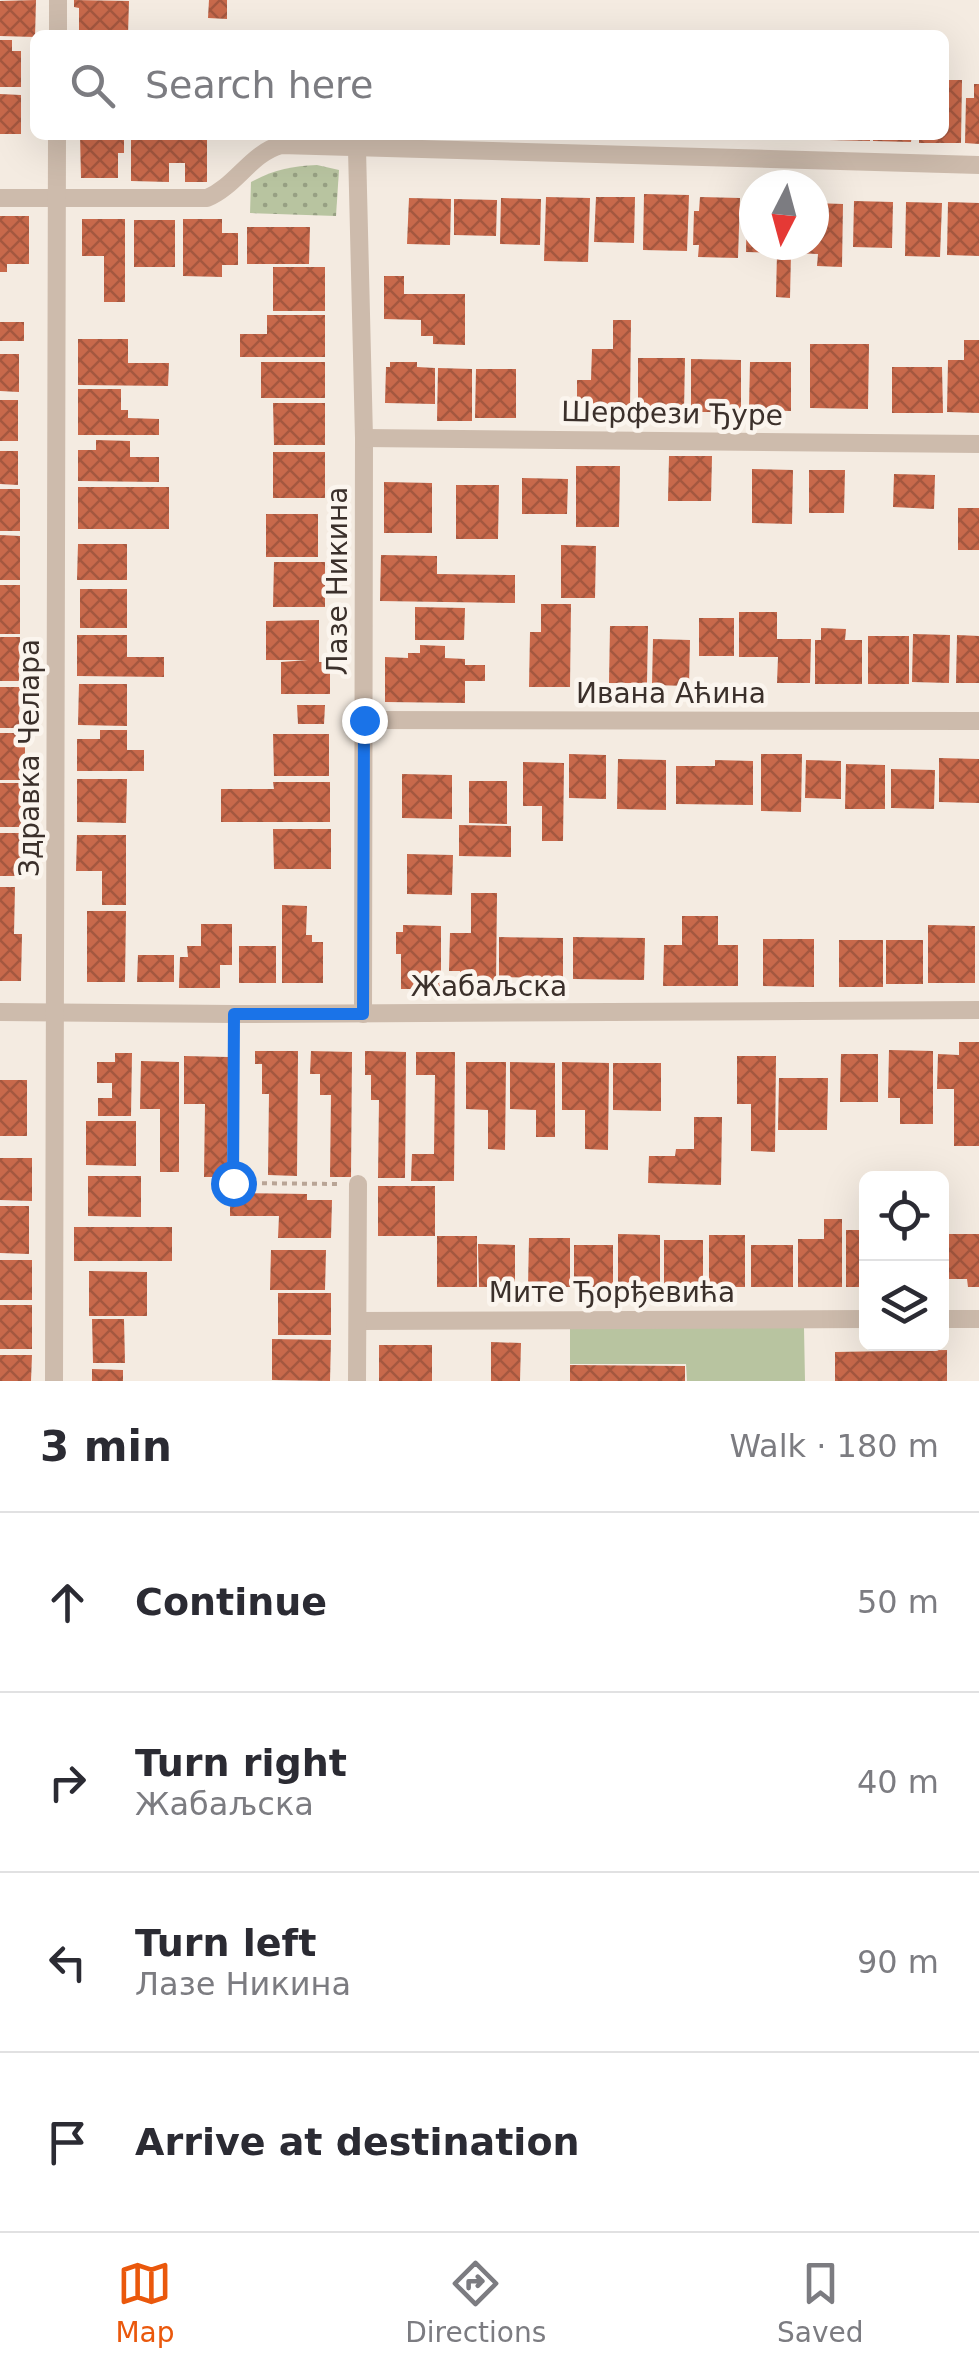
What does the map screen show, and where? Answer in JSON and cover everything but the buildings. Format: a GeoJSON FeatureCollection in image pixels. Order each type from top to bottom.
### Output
{"type":"FeatureCollection","features":[{"type":"Feature","properties":{"kind":"street"},"geometry":{"type":"LineString","coordinates":[[58,0],[58,30]]}},
{"type":"Feature","properties":{"kind":"street","name":"Здравка Челара"},"geometry":{"type":"LineString","coordinates":[[54,1381],[57,140]]}},
{"type":"Feature","properties":{"kind":"street"},"geometry":{"type":"LineString","coordinates":[[0,198],[207,198],[225,188],[270,148],[281,146],[979,165]]}},
{"type":"Feature","properties":{"kind":"street","name":"Лазе Никина"},"geometry":{"type":"LineString","coordinates":[[358,149],[364,438],[363,1014]]}},
{"type":"Feature","properties":{"kind":"street","name":"Шерфези Ђуре"},"geometry":{"type":"LineString","coordinates":[[364,438],[979,444]]}},
{"type":"Feature","properties":{"kind":"street","name":"Ивана Аћина"},"geometry":{"type":"LineString","coordinates":[[364,720],[979,721]]}},
{"type":"Feature","properties":{"kind":"street","name":"Жабаљска"},"geometry":{"type":"LineString","coordinates":[[0,1012],[979,1010]]}},
{"type":"Feature","properties":{"kind":"street"},"geometry":{"type":"LineString","coordinates":[[357,1381],[358,1184]]}},
{"type":"Feature","properties":{"kind":"street","name":"Мите Ђорђевића"},"geometry":{"type":"LineString","coordinates":[[358,1321],[859,1319]]}},
{"type":"Feature","properties":{"kind":"street"},"geometry":{"type":"LineString","coordinates":[[949,1319],[979,1319]]}},
{"type":"Feature","properties":{"kind":"path"},"geometry":{"type":"LineString","coordinates":[[234,1014],[233,1183],[358,1184]]}},
{"type":"Feature","properties":{"kind":"green space"},"geometry":{"type":"Polygon","coordinates":[[[317,165],[339,170],[336,216],[250,213],[251,182],[283,169],[317,165]]]}},
{"type":"Feature","properties":{"kind":"green space"},"geometry":{"type":"Polygon","coordinates":[[[570,1322],[804,1328],[805,1381],[687,1381],[686,1364],[570,1364],[570,1322]]]}},
{"type":"Feature","properties":{"kind":"route"},"geometry":{"type":"LineString","coordinates":[[233,1183],[234,1014],[363,1014],[364,720]]}}]}
